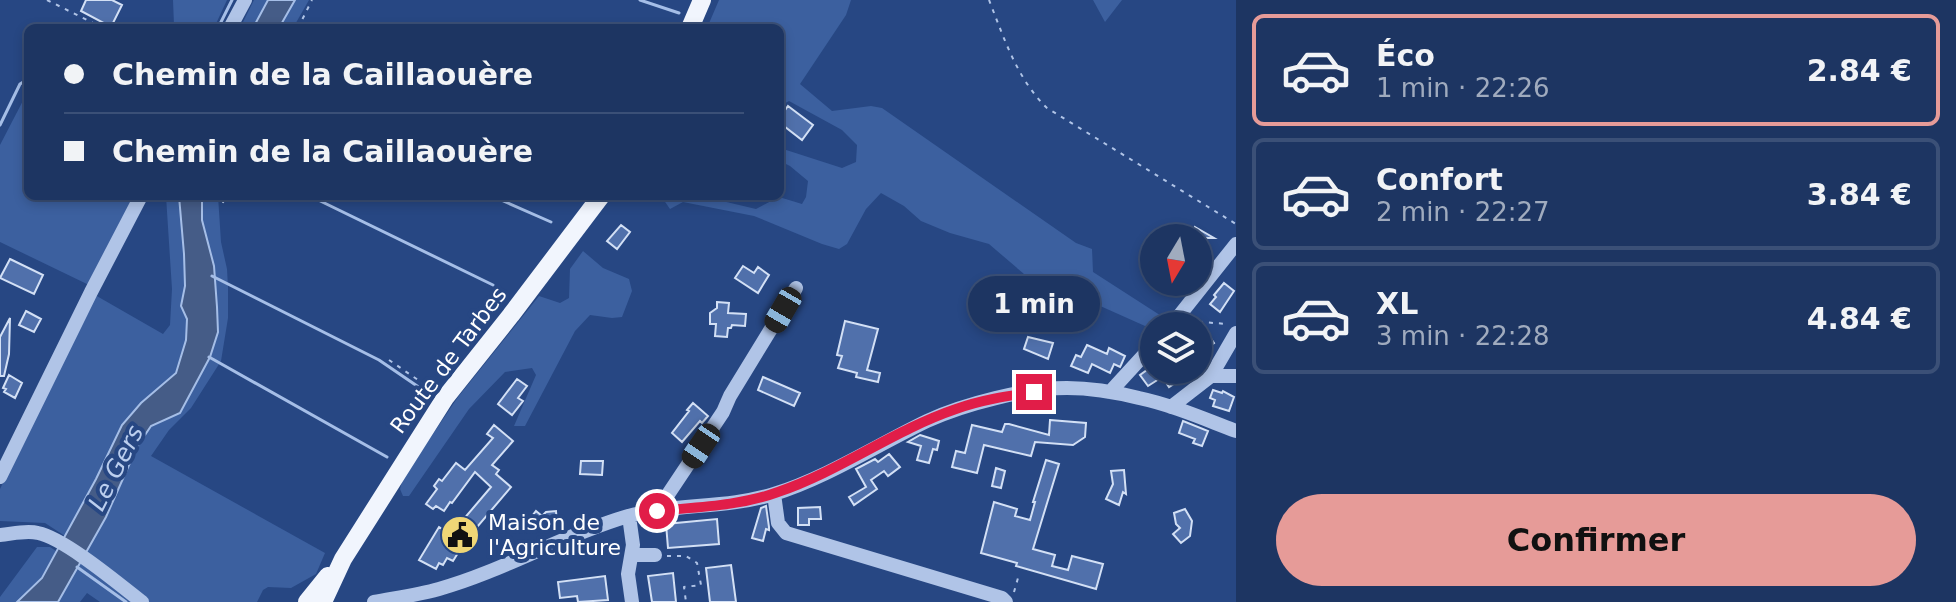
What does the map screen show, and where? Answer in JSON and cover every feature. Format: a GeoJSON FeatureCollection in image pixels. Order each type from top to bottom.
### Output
{"type":"FeatureCollection","features":[{"type":"Feature","properties":{"kind":"main road"},"geometry":{"type":"LineString","coordinates":[[692,24],[702,0]]}},
{"type":"Feature","properties":{"kind":"main road","name":"Route de Tarbes"},"geometry":{"type":"LineString","coordinates":[[315,600],[445,398],[598,200]]}},
{"type":"Feature","properties":{"kind":"street"},"geometry":{"type":"LineString","coordinates":[[232,24],[245,0]]}},
{"type":"Feature","properties":{"kind":"street"},"geometry":{"type":"LineString","coordinates":[[0,477],[139,200]]}},
{"type":"Feature","properties":{"kind":"street"},"geometry":{"type":"LineString","coordinates":[[1183,312],[1236,244]]}},
{"type":"Feature","properties":{"kind":"street"},"geometry":{"type":"LineString","coordinates":[[657,511],[723,412],[796,288]]}},
{"type":"Feature","properties":{"kind":"street"},"geometry":{"type":"LineString","coordinates":[[1212,374],[1236,333]]}},
{"type":"Feature","properties":{"kind":"street"},"geometry":{"type":"LineString","coordinates":[[1110,392],[1140,359]]}},
{"type":"Feature","properties":{"kind":"street"},"geometry":{"type":"LineString","coordinates":[[1212,376],[1236,376]]}},
{"type":"Feature","properties":{"kind":"street"},"geometry":{"type":"LineString","coordinates":[[1171,407],[1201,384]]}},
{"type":"Feature","properties":{"kind":"street"},"geometry":{"type":"LineString","coordinates":[[374,602],[462,581],[629,516],[719,505],[774,494],[954,409],[1011,395],[1056,388],[1110,392],[1142,398],[1236,431]]}},
{"type":"Feature","properties":{"kind":"street"},"geometry":{"type":"LineString","coordinates":[[774,494],[778,523],[786,533],[1009,601]]}},
{"type":"Feature","properties":{"kind":"street"},"geometry":{"type":"LineString","coordinates":[[629,516],[633,545],[628,574],[632,602]]}},
{"type":"Feature","properties":{"kind":"street"},"geometry":{"type":"LineString","coordinates":[[0,535],[45,534],[142,602]]}},
{"type":"Feature","properties":{"kind":"street"},"geometry":{"type":"LineString","coordinates":[[632,555],[655,555]]}},
{"type":"Feature","properties":{"kind":"path"},"geometry":{"type":"LineString","coordinates":[[47,0],[95,24]]}},
{"type":"Feature","properties":{"kind":"path"},"geometry":{"type":"LineString","coordinates":[[300,24],[312,0]]}},
{"type":"Feature","properties":{"kind":"path"},"geometry":{"type":"LineString","coordinates":[[989,0],[1010,54],[1036,97],[1047,108],[1236,224]]}},
{"type":"Feature","properties":{"kind":"path"},"geometry":{"type":"LineString","coordinates":[[1212,324],[1236,325]]}},
{"type":"Feature","properties":{"kind":"path"},"geometry":{"type":"LineString","coordinates":[[389,360],[445,398]]}},
{"type":"Feature","properties":{"kind":"path"},"geometry":{"type":"LineString","coordinates":[[655,555],[686,556],[697,563],[701,585],[684,587],[686,602]]}},
{"type":"Feature","properties":{"kind":"path"},"geometry":{"type":"LineString","coordinates":[[1009,601],[1018,578]]}},
{"type":"Feature","properties":{"kind":"shaded area"},"geometry":{"type":"Polygon","coordinates":[[[173,0],[227,0],[216,24],[174,24],[173,0]]]}},
{"type":"Feature","properties":{"kind":"shaded area"},"geometry":{"type":"Polygon","coordinates":[[[254,0],[268,0],[255,24],[242,24],[254,0]]]}},
{"type":"Feature","properties":{"kind":"shaded area"},"geometry":{"type":"Polygon","coordinates":[[[295,0],[309,0],[295,24],[281,24],[295,0]]]}},
{"type":"Feature","properties":{"kind":"shaded area"},"geometry":{"type":"Polygon","coordinates":[[[719,0],[851,0],[846,15],[800,84],[832,111],[871,106],[882,108],[1076,243],[1092,249],[1093,272],[1155,312],[1140,312],[1140,324],[1024,274],[989,244],[921,221],[904,206],[881,193],[866,209],[847,244],[839,249],[754,216],[683,202],[670,209],[664,200],[718,200],[756,209],[784,199],[802,204],[808,181],[784,163],[784,149],[842,168],[856,162],[857,145],[842,130],[789,101],[784,104],[784,24],[709,24],[719,0]]]}},
{"type":"Feature","properties":{"kind":"shaded area"},"geometry":{"type":"Polygon","coordinates":[[[1093,0],[1122,0],[1105,22],[1093,0]]]}},
{"type":"Feature","properties":{"kind":"shaded area"},"geometry":{"type":"Polygon","coordinates":[[[24,99],[24,200],[133,200],[89,285],[0,242],[0,145],[24,99]]]}},
{"type":"Feature","properties":{"kind":"shaded area"},"geometry":{"type":"Polygon","coordinates":[[[166,200],[179,200],[185,286],[181,306],[187,319],[186,340],[176,373],[141,403],[122,425],[65,536],[45,523],[0,521],[0,489],[95,295],[163,334],[170,325],[172,289],[166,200]]]}},
{"type":"Feature","properties":{"kind":"shaded area"},"geometry":{"type":"Polygon","coordinates":[[[202,200],[218,200],[228,287],[228,318],[221,361],[191,408],[169,430],[151,456],[325,553],[316,574],[291,588],[268,587],[257,602],[100,602],[87,593],[80,602],[58,602],[106,517],[137,448],[151,426],[180,413],[210,357],[218,332],[217,307],[214,266],[202,220],[202,200]]]}},
{"type":"Feature","properties":{"kind":"shaded area"},"geometry":{"type":"Polygon","coordinates":[[[583,251],[603,268],[629,279],[632,291],[622,317],[590,315],[575,331],[525,426],[514,426],[536,375],[532,368],[505,372],[469,409],[409,496],[403,496],[400,489],[403,478],[458,397],[539,296],[560,303],[569,298],[570,269],[583,251]]]}},
{"type":"Feature","properties":{"kind":"shaded area"},"geometry":{"type":"Polygon","coordinates":[[[37,547],[50,547],[56,551],[41,578],[17,602],[0,602],[0,597],[37,547]]]}},
{"type":"Feature","properties":{"kind":"water"},"geometry":{"type":"Polygon","coordinates":[[[268,0],[295,0],[281,24],[255,24],[268,0]]]}},
{"type":"Feature","properties":{"kind":"water","name":"Le Gers"},"geometry":{"type":"Polygon","coordinates":[[[179,200],[202,200],[202,220],[214,266],[217,307],[218,332],[210,357],[180,413],[151,426],[137,447],[106,517],[58,602],[17,602],[42,578],[122,425],[141,403],[176,373],[186,340],[187,319],[181,306],[185,286],[179,200]]]}},
{"type":"Feature","properties":{"kind":"building"},"geometry":{"type":"Polygon","coordinates":[[[86,0],[112,0],[122,5],[112,24],[105,24],[81,11],[86,0]]]}},
{"type":"Feature","properties":{"kind":"building"},"geometry":{"type":"Polygon","coordinates":[[[788,106],[813,125],[802,140],[784,126],[784,112],[788,106]]]}},
{"type":"Feature","properties":{"kind":"building"},"geometry":{"type":"Polygon","coordinates":[[[621,225],[630,232],[617,249],[607,241],[621,225]]]}},
{"type":"Feature","properties":{"kind":"building"},"geometry":{"type":"Polygon","coordinates":[[[10,259],[43,275],[34,294],[0,278],[10,259]]]}},
{"type":"Feature","properties":{"kind":"building"},"geometry":{"type":"Polygon","coordinates":[[[743,266],[754,273],[758,267],[769,275],[758,293],[735,278],[743,266]]]}},
{"type":"Feature","properties":{"kind":"building"},"geometry":{"type":"Polygon","coordinates":[[[1224,283],[1234,291],[1220,312],[1210,304],[1224,283]]]}},
{"type":"Feature","properties":{"kind":"building"},"geometry":{"type":"Polygon","coordinates":[[[717,302],[729,303],[728,313],[746,314],[745,326],[732,325],[728,328],[727,337],[715,336],[716,324],[710,324],[710,313],[717,308],[717,302]]]}},
{"type":"Feature","properties":{"kind":"building"},"geometry":{"type":"Polygon","coordinates":[[[26,311],[41,319],[34,332],[19,325],[26,311]]]}},
{"type":"Feature","properties":{"kind":"building"},"geometry":{"type":"Polygon","coordinates":[[[10,318],[9,354],[4,376],[0,376],[0,337],[10,318]]]}},
{"type":"Feature","properties":{"kind":"building"},"geometry":{"type":"Polygon","coordinates":[[[845,321],[878,329],[867,370],[880,373],[878,382],[856,377],[857,373],[838,368],[842,356],[837,355],[845,321]]]}},
{"type":"Feature","properties":{"kind":"building"},"geometry":{"type":"Polygon","coordinates":[[[1028,337],[1053,343],[1048,359],[1024,349],[1028,337]]]}},
{"type":"Feature","properties":{"kind":"building"},"geometry":{"type":"Polygon","coordinates":[[[1087,345],[1107,354],[1109,348],[1125,356],[1120,367],[1114,364],[1110,373],[1092,364],[1088,373],[1071,366],[1076,355],[1081,357],[1087,345]]]}},
{"type":"Feature","properties":{"kind":"building"},"geometry":{"type":"Polygon","coordinates":[[[9,375],[22,383],[15,398],[4,392],[9,375]]]}},
{"type":"Feature","properties":{"kind":"building"},"geometry":{"type":"Polygon","coordinates":[[[763,377],[800,393],[794,406],[758,390],[763,377]]]}},
{"type":"Feature","properties":{"kind":"building"},"geometry":{"type":"Polygon","coordinates":[[[517,379],[527,386],[518,398],[523,401],[512,415],[498,404],[517,379]]]}},
{"type":"Feature","properties":{"kind":"building"},"geometry":{"type":"Polygon","coordinates":[[[1213,390],[1234,397],[1229,411],[1213,406],[1215,400],[1210,398],[1213,390]]]}},
{"type":"Feature","properties":{"kind":"building"},"geometry":{"type":"Polygon","coordinates":[[[693,403],[708,416],[682,442],[672,433],[693,403]]]}},
{"type":"Feature","properties":{"kind":"building"},"geometry":{"type":"Polygon","coordinates":[[[1050,420],[1086,423],[1085,437],[1073,445],[1035,442],[1031,456],[984,445],[977,473],[952,467],[956,451],[965,453],[972,425],[1002,432],[1005,424],[1009,424],[1049,435],[1050,420]]]}},
{"type":"Feature","properties":{"kind":"building"},"geometry":{"type":"Polygon","coordinates":[[[1183,421],[1208,431],[1202,446],[1193,443],[1195,439],[1179,433],[1183,421]]]}},
{"type":"Feature","properties":{"kind":"building"},"geometry":{"type":"Polygon","coordinates":[[[494,425],[513,441],[492,465],[499,470],[496,474],[511,487],[466,540],[453,561],[447,558],[436,569],[419,560],[439,527],[451,534],[491,487],[475,472],[444,511],[426,504],[437,489],[434,486],[439,479],[442,481],[456,463],[465,470],[493,438],[487,434],[494,425]]]}},
{"type":"Feature","properties":{"kind":"building"},"geometry":{"type":"Polygon","coordinates":[[[920,435],[939,441],[929,463],[917,460],[921,446],[908,442],[920,435]]]}},
{"type":"Feature","properties":{"kind":"building"},"geometry":{"type":"Polygon","coordinates":[[[889,454],[900,467],[888,476],[884,471],[871,480],[877,489],[854,505],[849,497],[866,487],[856,469],[875,459],[878,462],[889,454]]]}},
{"type":"Feature","properties":{"kind":"building"},"geometry":{"type":"Polygon","coordinates":[[[1046,460],[1059,464],[1033,549],[1055,555],[1052,566],[1068,570],[1072,556],[1103,564],[1096,589],[981,553],[994,502],[1017,509],[1015,516],[1030,520],[1046,460]]]}},
{"type":"Feature","properties":{"kind":"building"},"geometry":{"type":"Polygon","coordinates":[[[581,461],[603,461],[602,475],[580,474],[581,461]]]}},
{"type":"Feature","properties":{"kind":"building"},"geometry":{"type":"Polygon","coordinates":[[[996,468],[1005,471],[1001,488],[992,486],[996,468]]]}},
{"type":"Feature","properties":{"kind":"building"},"geometry":{"type":"Polygon","coordinates":[[[1124,470],[1126,494],[1123,492],[1119,505],[1106,499],[1113,484],[1111,471],[1124,470]]]}},
{"type":"Feature","properties":{"kind":"building"},"geometry":{"type":"Polygon","coordinates":[[[766,506],[769,530],[766,529],[763,541],[752,538],[761,508],[766,506]]]}},
{"type":"Feature","properties":{"kind":"building"},"geometry":{"type":"Polygon","coordinates":[[[820,507],[821,519],[809,519],[809,525],[798,525],[798,508],[820,507]]]}},
{"type":"Feature","properties":{"kind":"building"},"geometry":{"type":"Polygon","coordinates":[[[1185,509],[1192,521],[1190,536],[1181,543],[1173,534],[1180,528],[1174,513],[1185,509]]]}},
{"type":"Feature","properties":{"kind":"building"},"geometry":{"type":"Polygon","coordinates":[[[536,511],[542,516],[546,512],[556,511],[557,524],[545,525],[541,530],[529,520],[536,511]]]}},
{"type":"Feature","properties":{"kind":"building"},"geometry":{"type":"Polygon","coordinates":[[[717,519],[719,544],[668,548],[666,524],[717,519]]]}},
{"type":"Feature","properties":{"kind":"building"},"geometry":{"type":"Polygon","coordinates":[[[731,565],[736,602],[710,602],[706,568],[731,565]]]}},
{"type":"Feature","properties":{"kind":"building"},"geometry":{"type":"Polygon","coordinates":[[[673,573],[676,602],[652,602],[648,576],[673,573]]]}},
{"type":"Feature","properties":{"kind":"building"},"geometry":{"type":"Polygon","coordinates":[[[605,576],[608,600],[578,602],[577,596],[560,598],[558,582],[605,576]]]}},
{"type":"Feature","properties":{"kind":"waterway"},"geometry":{"type":"LineString","coordinates":[[220,24],[232,0]]}},
{"type":"Feature","properties":{"kind":"waterway"},"geometry":{"type":"LineString","coordinates":[[640,0],[679,13]]}},
{"type":"Feature","properties":{"kind":"waterway"},"geometry":{"type":"LineString","coordinates":[[0,125],[24,82]]}},
{"type":"Feature","properties":{"kind":"waterway"},"geometry":{"type":"LineString","coordinates":[[318,200],[493,285]]}},
{"type":"Feature","properties":{"kind":"waterway"},"geometry":{"type":"LineString","coordinates":[[501,200],[551,222]]}},
{"type":"Feature","properties":{"kind":"waterway"},"geometry":{"type":"LineString","coordinates":[[212,276],[379,360],[423,390]]}},
{"type":"Feature","properties":{"kind":"waterway"},"geometry":{"type":"LineString","coordinates":[[209,357],[387,457]]}},
{"type":"Feature","properties":{"kind":"waterway"},"geometry":{"type":"LineString","coordinates":[[77,567],[126,602]]}},
{"type":"Feature","properties":{"kind":"place","name":"Maison de l'Agriculture"},"geometry":{"type":"Point","coordinates":[460,535]}},
{"type":"Feature","properties":{"kind":"route"},"geometry":{"type":"LineString","coordinates":[[657,511],[719,505],[774,494],[954,409],[1034,392]]}}]}
